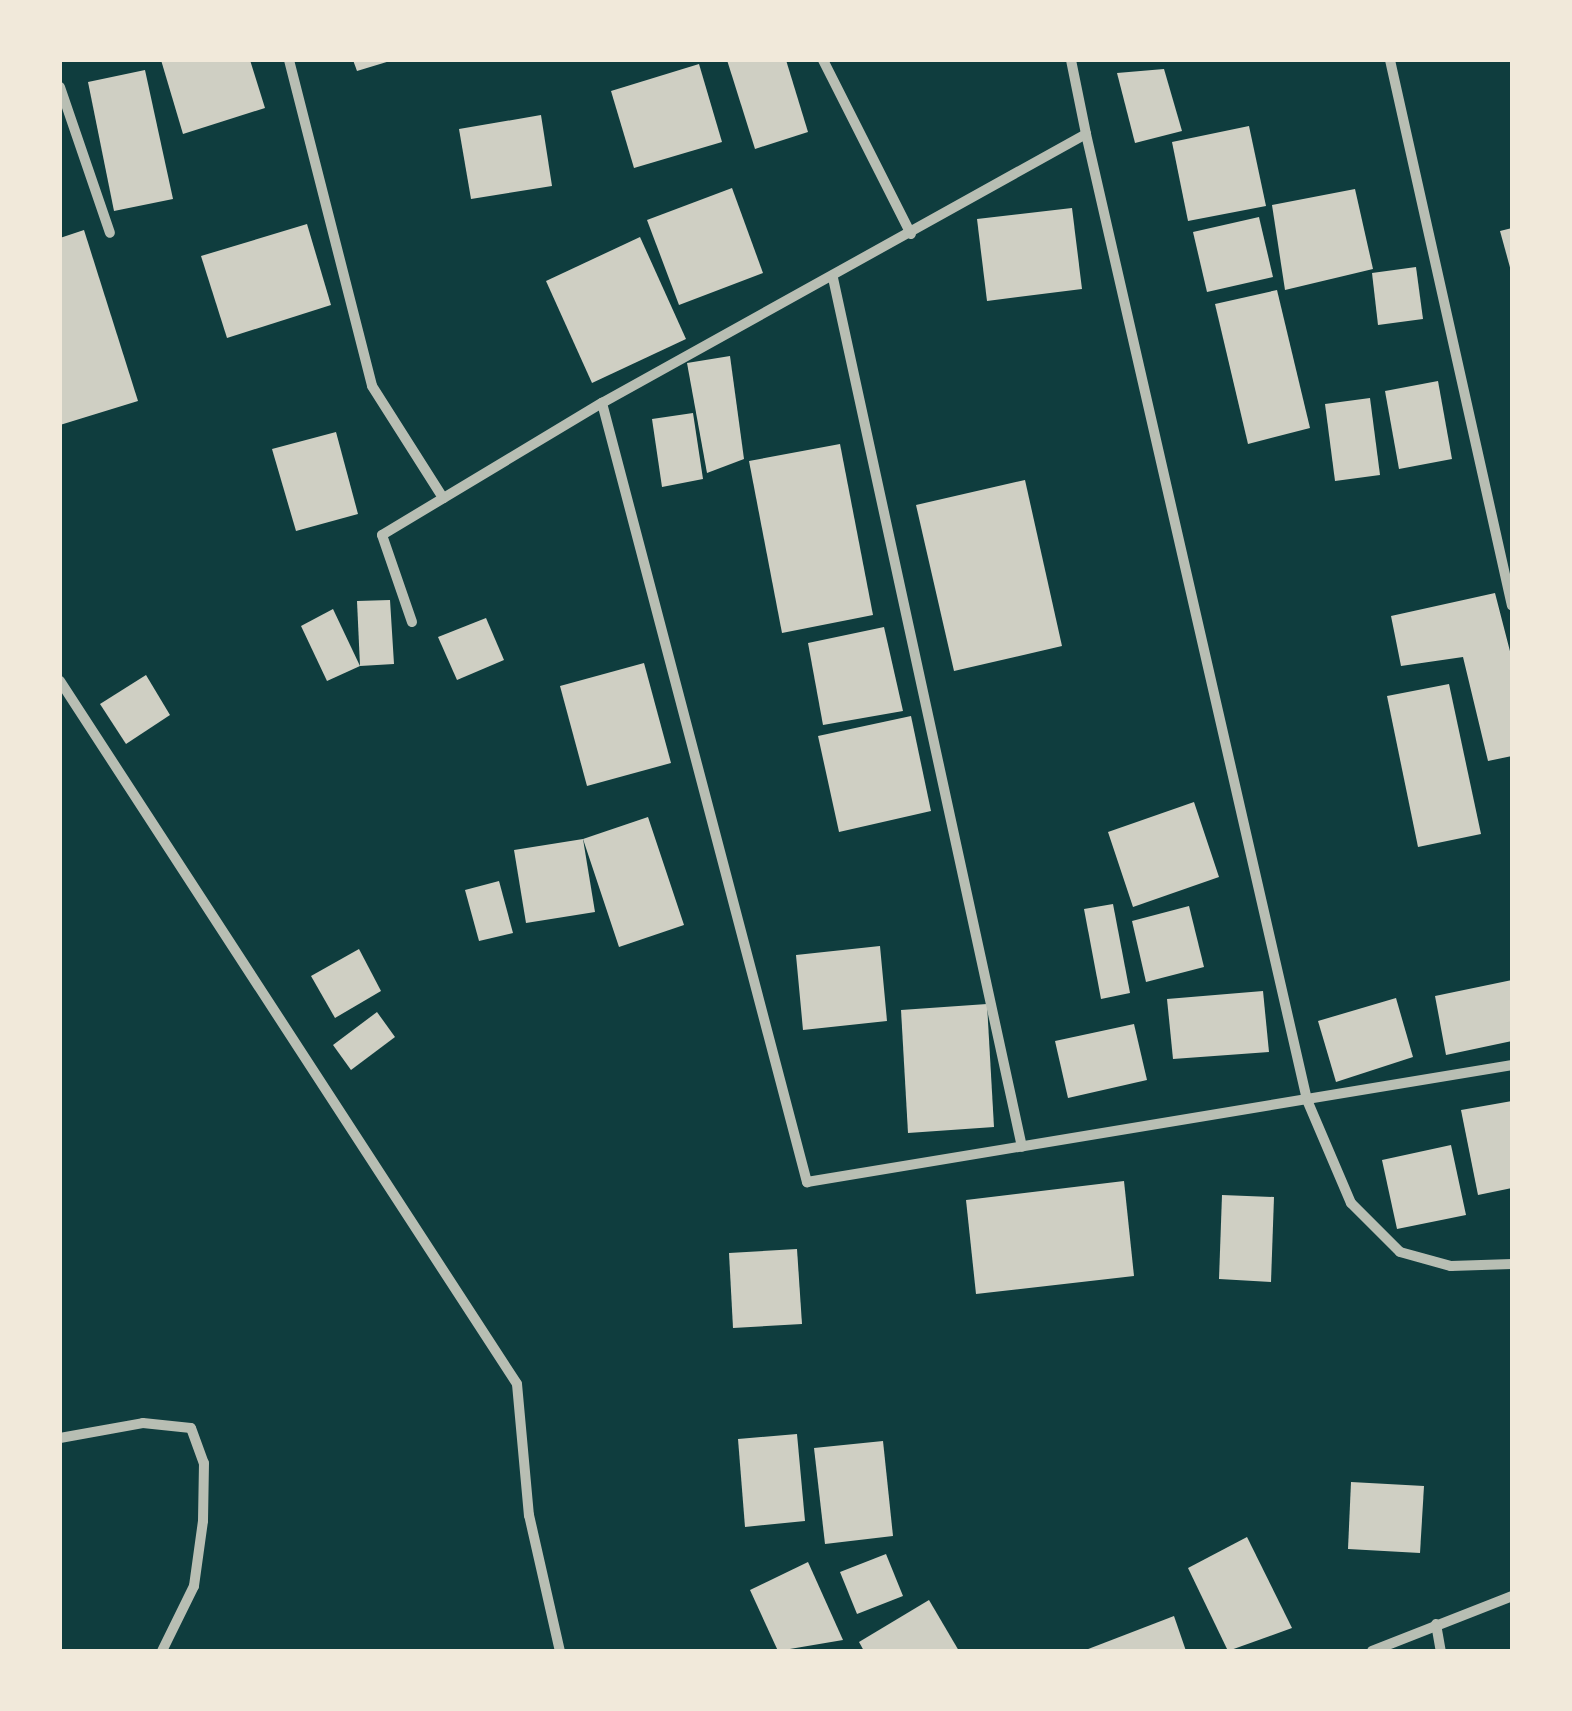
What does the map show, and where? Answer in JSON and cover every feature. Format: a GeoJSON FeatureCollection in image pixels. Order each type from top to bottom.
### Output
{"type":"FeatureCollection","features":[{"type":"Feature","properties":{"kind":"street"},"geometry":{"type":"LineString","coordinates":[[289,60],[372,386],[442,498]]}},
{"type":"Feature","properties":{"kind":"street"},"geometry":{"type":"LineString","coordinates":[[823,60],[911,234]]}},
{"type":"Feature","properties":{"kind":"street"},"geometry":{"type":"LineString","coordinates":[[1071,60],[1307,1100],[1351,1203],[1400,1252],[1452,1266],[1512,1264]]}},
{"type":"Feature","properties":{"kind":"street"},"geometry":{"type":"LineString","coordinates":[[1390,60],[1512,606]]}},
{"type":"Feature","properties":{"kind":"street"},"geometry":{"type":"LineString","coordinates":[[60,87],[110,233]]}},
{"type":"Feature","properties":{"kind":"street"},"geometry":{"type":"LineString","coordinates":[[412,622],[382,535],[602,403],[1086,134]]}},
{"type":"Feature","properties":{"kind":"street"},"geometry":{"type":"LineString","coordinates":[[833,278],[1022,1147]]}},
{"type":"Feature","properties":{"kind":"street"},"geometry":{"type":"LineString","coordinates":[[602,403],[807,1182],[1512,1066]]}},
{"type":"Feature","properties":{"kind":"street"},"geometry":{"type":"LineString","coordinates":[[60,681],[517,1384],[529,1515],[560,1651]]}},
{"type":"Feature","properties":{"kind":"street"},"geometry":{"type":"LineString","coordinates":[[60,1438],[143,1423],[191,1428],[204,1463],[203,1521],[194,1586],[162,1651]]}},
{"type":"Feature","properties":{"kind":"street"},"geometry":{"type":"LineString","coordinates":[[1372,1651],[1512,1596]]}},
{"type":"Feature","properties":{"kind":"street"},"geometry":{"type":"LineString","coordinates":[[1436,1624],[1441,1651]]}},
{"type":"Feature","properties":{"kind":"building"},"geometry":{"type":"Polygon","coordinates":[[[161,60],[250,60],[265,108],[183,134],[161,60]]]}},
{"type":"Feature","properties":{"kind":"building"},"geometry":{"type":"Polygon","coordinates":[[[353,60],[390,60],[390,61],[357,71],[353,60]]]}},
{"type":"Feature","properties":{"kind":"building"},"geometry":{"type":"Polygon","coordinates":[[[727,60],[786,60],[808,132],[755,149],[727,60]]]}},
{"type":"Feature","properties":{"kind":"building"},"geometry":{"type":"Polygon","coordinates":[[[699,64],[722,142],[634,168],[611,91],[699,64]]]}},
{"type":"Feature","properties":{"kind":"building"},"geometry":{"type":"Polygon","coordinates":[[[1164,69],[1182,131],[1135,143],[1117,73],[1164,69]]]}},
{"type":"Feature","properties":{"kind":"building"},"geometry":{"type":"Polygon","coordinates":[[[145,70],[173,199],[114,211],[88,82],[145,70]]]}},
{"type":"Feature","properties":{"kind":"building"},"geometry":{"type":"Polygon","coordinates":[[[541,115],[552,186],[471,199],[459,129],[541,115]]]}},
{"type":"Feature","properties":{"kind":"building"},"geometry":{"type":"Polygon","coordinates":[[[1249,126],[1266,206],[1188,221],[1172,142],[1249,126]]]}},
{"type":"Feature","properties":{"kind":"building"},"geometry":{"type":"Polygon","coordinates":[[[732,188],[763,273],[679,305],[647,220],[732,188]]]}},
{"type":"Feature","properties":{"kind":"building"},"geometry":{"type":"Polygon","coordinates":[[[1355,189],[1373,269],[1285,290],[1272,205],[1355,189]]]}},
{"type":"Feature","properties":{"kind":"building"},"geometry":{"type":"Polygon","coordinates":[[[1072,208],[1082,289],[987,301],[977,219],[1072,208]]]}},
{"type":"Feature","properties":{"kind":"building"},"geometry":{"type":"Polygon","coordinates":[[[1259,217],[1273,277],[1207,292],[1193,232],[1259,217]]]}},
{"type":"Feature","properties":{"kind":"building"},"geometry":{"type":"Polygon","coordinates":[[[307,224],[331,305],[227,338],[201,256],[307,224]]]}},
{"type":"Feature","properties":{"kind":"building"},"geometry":{"type":"Polygon","coordinates":[[[1512,228],[1512,271],[1511,271],[1500,231],[1512,228]]]}},
{"type":"Feature","properties":{"kind":"building"},"geometry":{"type":"Polygon","coordinates":[[[84,230],[138,401],[60,425],[60,238],[84,230]]]}},
{"type":"Feature","properties":{"kind":"building"},"geometry":{"type":"Polygon","coordinates":[[[640,237],[686,339],[592,383],[546,281],[640,237]]]}},
{"type":"Feature","properties":{"kind":"building"},"geometry":{"type":"Polygon","coordinates":[[[1416,267],[1423,319],[1378,325],[1372,273],[1416,267]]]}},
{"type":"Feature","properties":{"kind":"building"},"geometry":{"type":"Polygon","coordinates":[[[1277,290],[1310,428],[1248,444],[1215,304],[1277,290]]]}},
{"type":"Feature","properties":{"kind":"building"},"geometry":{"type":"Polygon","coordinates":[[[730,356],[744,459],[707,473],[687,363],[730,356]]]}},
{"type":"Feature","properties":{"kind":"building"},"geometry":{"type":"Polygon","coordinates":[[[1438,381],[1452,459],[1399,469],[1385,391],[1438,381]]]}},
{"type":"Feature","properties":{"kind":"building"},"geometry":{"type":"Polygon","coordinates":[[[1370,398],[1380,475],[1335,481],[1325,404],[1370,398]]]}},
{"type":"Feature","properties":{"kind":"building"},"geometry":{"type":"Polygon","coordinates":[[[693,413],[703,479],[662,487],[652,419],[693,413]]]}},
{"type":"Feature","properties":{"kind":"building"},"geometry":{"type":"Polygon","coordinates":[[[336,432],[358,514],[296,531],[272,449],[336,432]]]}},
{"type":"Feature","properties":{"kind":"building"},"geometry":{"type":"Polygon","coordinates":[[[840,444],[873,615],[782,633],[749,461],[840,444]]]}},
{"type":"Feature","properties":{"kind":"building"},"geometry":{"type":"Polygon","coordinates":[[[1025,480],[1062,646],[954,671],[916,505],[1025,480]]]}},
{"type":"Feature","properties":{"kind":"building"},"geometry":{"type":"Polygon","coordinates":[[[1495,593],[1512,659],[1512,756],[1488,761],[1463,657],[1401,666],[1391,616],[1495,593]]]}},
{"type":"Feature","properties":{"kind":"building"},"geometry":{"type":"Polygon","coordinates":[[[390,600],[394,664],[360,666],[357,601],[390,600]]]}},
{"type":"Feature","properties":{"kind":"building"},"geometry":{"type":"Polygon","coordinates":[[[333,609],[360,666],[327,681],[301,626],[333,609]]]}},
{"type":"Feature","properties":{"kind":"building"},"geometry":{"type":"Polygon","coordinates":[[[486,618],[504,660],[457,680],[438,637],[486,618]]]}},
{"type":"Feature","properties":{"kind":"building"},"geometry":{"type":"Polygon","coordinates":[[[884,627],[903,711],[823,725],[808,643],[884,627]]]}},
{"type":"Feature","properties":{"kind":"building"},"geometry":{"type":"Polygon","coordinates":[[[644,663],[671,763],[587,786],[560,686],[644,663]]]}},
{"type":"Feature","properties":{"kind":"building"},"geometry":{"type":"Polygon","coordinates":[[[146,675],[170,715],[126,744],[100,704],[146,675]]]}},
{"type":"Feature","properties":{"kind":"building"},"geometry":{"type":"Polygon","coordinates":[[[1449,684],[1481,834],[1418,847],[1387,696],[1449,684]]]}},
{"type":"Feature","properties":{"kind":"building"},"geometry":{"type":"Polygon","coordinates":[[[911,716],[931,811],[839,832],[818,736],[911,716]]]}},
{"type":"Feature","properties":{"kind":"building"},"geometry":{"type":"Polygon","coordinates":[[[1194,802],[1219,877],[1133,907],[1108,832],[1194,802]]]}},
{"type":"Feature","properties":{"kind":"building"},"geometry":{"type":"Polygon","coordinates":[[[648,817],[684,925],[619,947],[583,839],[648,817]]]}},
{"type":"Feature","properties":{"kind":"building"},"geometry":{"type":"Polygon","coordinates":[[[583,839],[595,912],[526,923],[514,850],[583,839]]]}},
{"type":"Feature","properties":{"kind":"building"},"geometry":{"type":"Polygon","coordinates":[[[499,881],[513,933],[479,941],[465,890],[499,881]]]}},
{"type":"Feature","properties":{"kind":"building"},"geometry":{"type":"Polygon","coordinates":[[[1113,904],[1130,993],[1101,999],[1084,909],[1113,904]]]}},
{"type":"Feature","properties":{"kind":"building"},"geometry":{"type":"Polygon","coordinates":[[[1189,906],[1204,967],[1146,982],[1132,921],[1189,906]]]}},
{"type":"Feature","properties":{"kind":"building"},"geometry":{"type":"Polygon","coordinates":[[[880,946],[887,1021],[803,1030],[796,955],[880,946]]]}},
{"type":"Feature","properties":{"kind":"building"},"geometry":{"type":"Polygon","coordinates":[[[359,949],[381,991],[335,1018],[311,976],[359,949]]]}},
{"type":"Feature","properties":{"kind":"building"},"geometry":{"type":"Polygon","coordinates":[[[1512,980],[1512,1041],[1446,1055],[1435,996],[1512,980]]]}},
{"type":"Feature","properties":{"kind":"building"},"geometry":{"type":"Polygon","coordinates":[[[1263,991],[1269,1052],[1173,1059],[1167,999],[1263,991]]]}},
{"type":"Feature","properties":{"kind":"building"},"geometry":{"type":"Polygon","coordinates":[[[1396,998],[1413,1057],[1336,1082],[1318,1021],[1396,998]]]}},
{"type":"Feature","properties":{"kind":"building"},"geometry":{"type":"Polygon","coordinates":[[[987,1004],[994,1127],[908,1133],[901,1010],[987,1004]]]}},
{"type":"Feature","properties":{"kind":"building"},"geometry":{"type":"Polygon","coordinates":[[[377,1012],[395,1037],[351,1070],[333,1045],[377,1012]]]}},
{"type":"Feature","properties":{"kind":"building"},"geometry":{"type":"Polygon","coordinates":[[[1134,1024],[1147,1080],[1068,1098],[1055,1041],[1134,1024]]]}},
{"type":"Feature","properties":{"kind":"building"},"geometry":{"type":"Polygon","coordinates":[[[1512,1101],[1512,1188],[1478,1195],[1461,1110],[1512,1101]]]}},
{"type":"Feature","properties":{"kind":"building"},"geometry":{"type":"Polygon","coordinates":[[[1451,1145],[1466,1215],[1397,1229],[1382,1160],[1451,1145]]]}},
{"type":"Feature","properties":{"kind":"building"},"geometry":{"type":"Polygon","coordinates":[[[1124,1181],[1134,1276],[976,1294],[966,1200],[1124,1181]]]}},
{"type":"Feature","properties":{"kind":"building"},"geometry":{"type":"Polygon","coordinates":[[[1222,1195],[1274,1197],[1271,1282],[1219,1279],[1222,1195]]]}},
{"type":"Feature","properties":{"kind":"building"},"geometry":{"type":"Polygon","coordinates":[[[797,1249],[802,1324],[733,1328],[729,1253],[797,1249]]]}},
{"type":"Feature","properties":{"kind":"building"},"geometry":{"type":"Polygon","coordinates":[[[797,1434],[805,1521],[745,1527],[738,1439],[797,1434]]]}},
{"type":"Feature","properties":{"kind":"building"},"geometry":{"type":"Polygon","coordinates":[[[883,1441],[893,1536],[825,1544],[814,1448],[883,1441]]]}},
{"type":"Feature","properties":{"kind":"building"},"geometry":{"type":"Polygon","coordinates":[[[1351,1482],[1424,1486],[1420,1553],[1348,1549],[1351,1482]]]}},
{"type":"Feature","properties":{"kind":"building"},"geometry":{"type":"Polygon","coordinates":[[[1247,1537],[1292,1628],[1228,1651],[1188,1568],[1247,1537]]]}},
{"type":"Feature","properties":{"kind":"building"},"geometry":{"type":"Polygon","coordinates":[[[886,1554],[903,1596],[857,1614],[840,1572],[886,1554]]]}},
{"type":"Feature","properties":{"kind":"building"},"geometry":{"type":"Polygon","coordinates":[[[808,1562],[843,1640],[778,1651],[750,1590],[808,1562]]]}},
{"type":"Feature","properties":{"kind":"building"},"geometry":{"type":"Polygon","coordinates":[[[929,1600],[959,1651],[864,1651],[859,1642],[929,1600]]]}},
{"type":"Feature","properties":{"kind":"building"},"geometry":{"type":"Polygon","coordinates":[[[1174,1616],[1186,1651],[1083,1651],[1174,1616]]]}}]}
